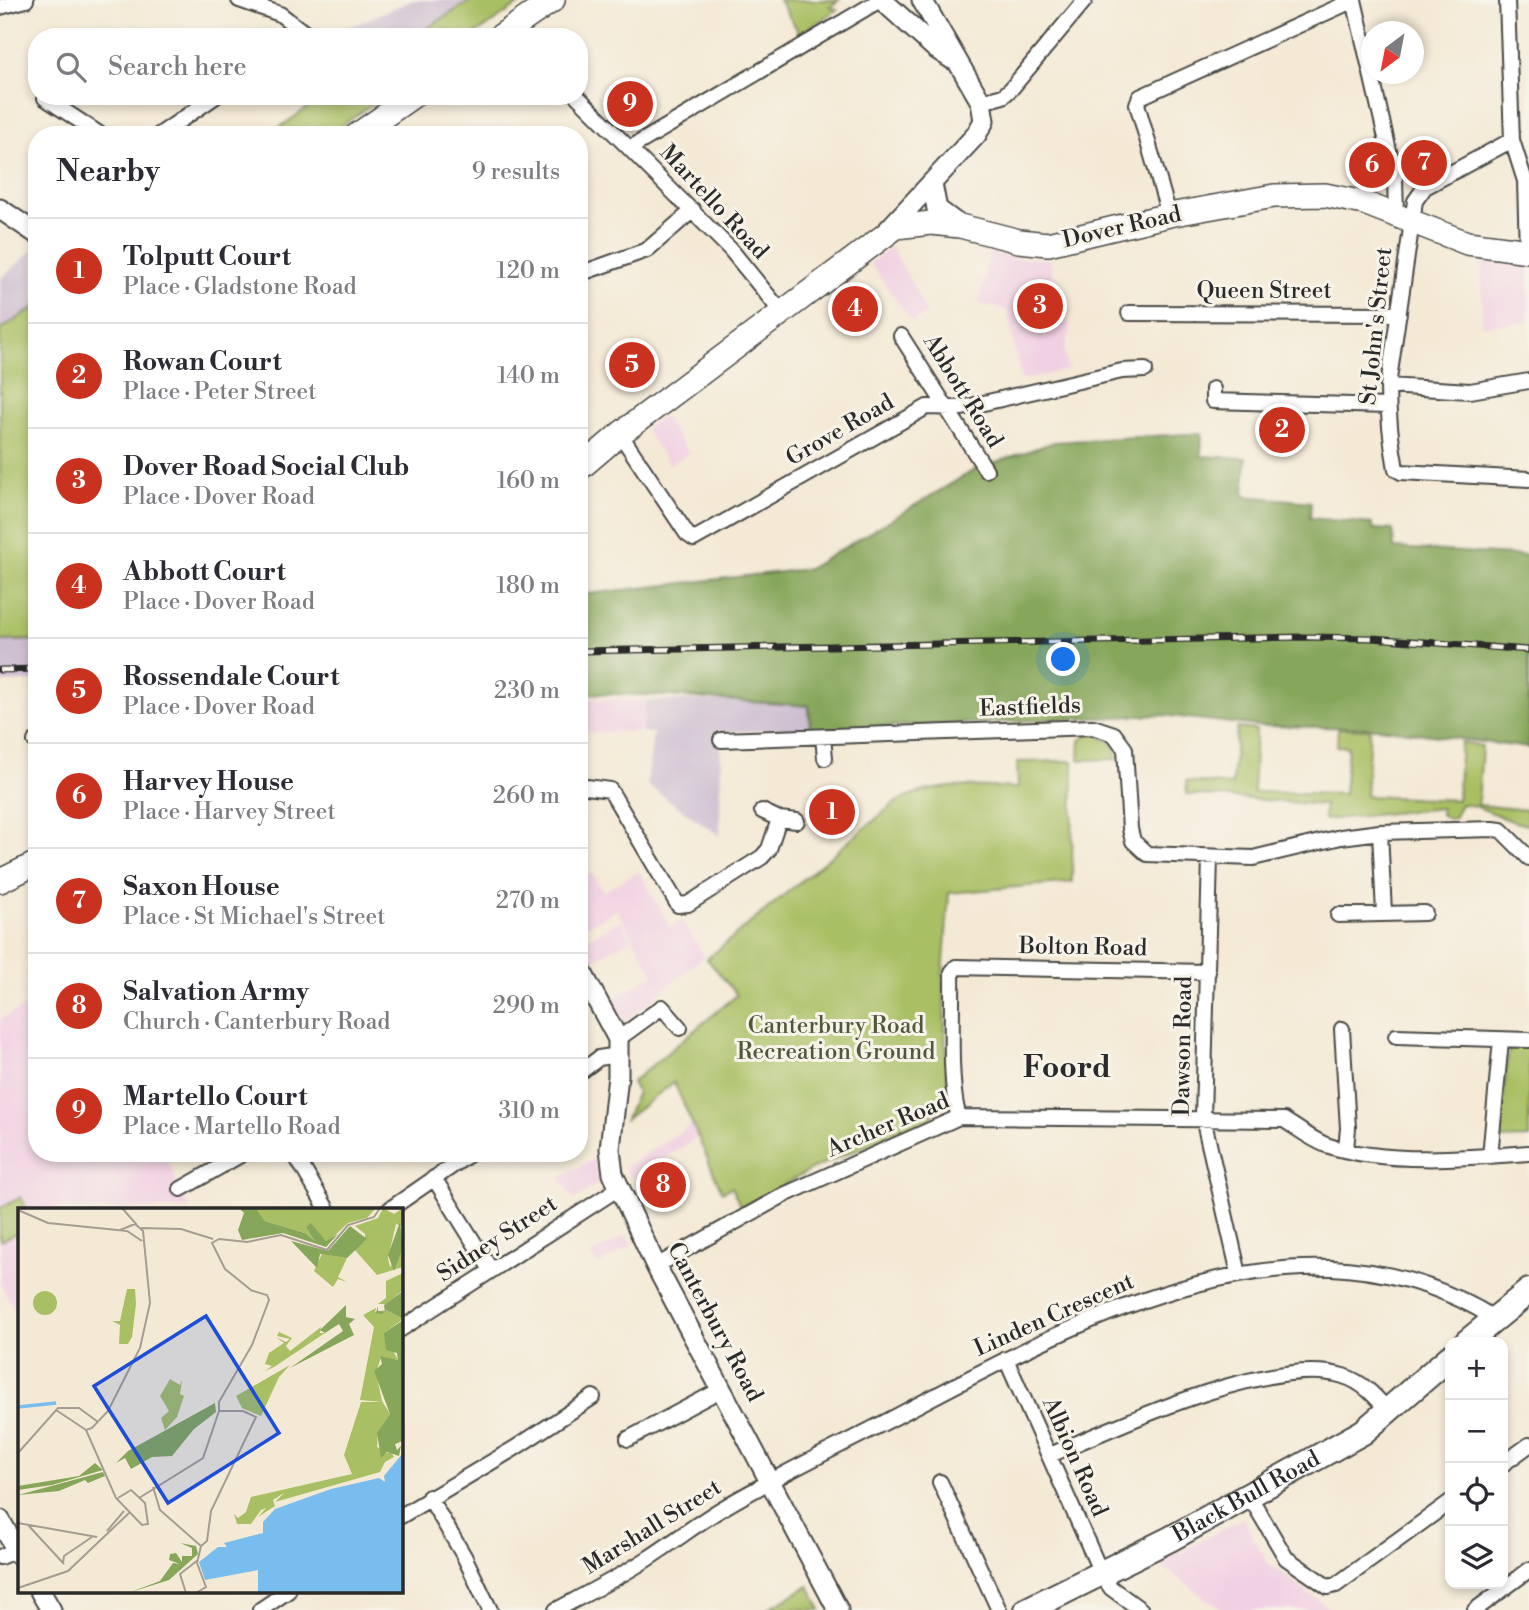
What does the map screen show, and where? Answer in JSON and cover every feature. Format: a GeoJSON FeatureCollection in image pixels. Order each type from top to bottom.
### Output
{"type":"FeatureCollection","features":[{"type":"Feature","properties":{"kind":"highway"},"geometry":{"type":"LineString","coordinates":[[1473,1337],[1529,1291]]}},
{"type":"Feature","properties":{"kind":"highway","name":"Black Bull Road"},"geometry":{"type":"LineString","coordinates":[[1027,1610],[1102,1575],[1250,1497],[1363,1432],[1445,1362]]}},
{"type":"Feature","properties":{"kind":"main road"},"geometry":{"type":"LineString","coordinates":[[517,28],[553,0]]}},
{"type":"Feature","properties":{"kind":"main road"},"geometry":{"type":"LineString","coordinates":[[370,126],[400,105]]}},
{"type":"Feature","properties":{"kind":"main road","name":"Dover Road"},"geometry":{"type":"LineString","coordinates":[[588,461],[620,434],[783,314],[887,231],[915,223],[960,226],[1018,241],[1048,244],[1169,215],[1274,196],[1301,195],[1344,198],[1467,243],[1528,251]]}},
{"type":"Feature","properties":{"kind":"main road"},"geometry":{"type":"LineString","coordinates":[[0,881],[28,867]]}},
{"type":"Feature","properties":{"kind":"street"},"geometry":{"type":"LineString","coordinates":[[0,7],[26,0]]}},
{"type":"Feature","properties":{"kind":"street"},"geometry":{"type":"LineString","coordinates":[[239,0],[279,14],[297,28]]}},
{"type":"Feature","properties":{"kind":"street"},"geometry":{"type":"LineString","coordinates":[[632,147],[881,0],[935,48],[956,62]]}},
{"type":"Feature","properties":{"kind":"street"},"geometry":{"type":"LineString","coordinates":[[887,231],[981,128],[984,115],[981,102],[920,0],[897,14]]}},
{"type":"Feature","properties":{"kind":"street"},"geometry":{"type":"LineString","coordinates":[[981,102],[1003,96],[1011,89],[1085,0]]}},
{"type":"Feature","properties":{"kind":"street"},"geometry":{"type":"LineString","coordinates":[[1169,215],[1137,104],[1140,97],[1354,0],[1404,219]]}},
{"type":"Feature","properties":{"kind":"street"},"geometry":{"type":"LineString","coordinates":[[1507,0],[1512,141],[1525,181],[1528,251]]}},
{"type":"Feature","properties":{"kind":"street"},"geometry":{"type":"LineString","coordinates":[[56,105],[87,126]]}},
{"type":"Feature","properties":{"kind":"street"},"geometry":{"type":"LineString","coordinates":[[172,126],[203,105]]}},
{"type":"Feature","properties":{"kind":"street","name":"Martello Road"},"geometry":{"type":"LineString","coordinates":[[588,105],[731,250],[783,314]]}},
{"type":"Feature","properties":{"kind":"street"},"geometry":{"type":"LineString","coordinates":[[1404,219],[1425,187],[1512,141]]}},
{"type":"Feature","properties":{"kind":"street"},"geometry":{"type":"LineString","coordinates":[[932,184],[937,209],[960,226]]}},
{"type":"Feature","properties":{"kind":"street"},"geometry":{"type":"LineString","coordinates":[[0,209],[28,228]]}},
{"type":"Feature","properties":{"kind":"street"},"geometry":{"type":"LineString","coordinates":[[588,271],[647,250],[693,210]]}},
{"type":"Feature","properties":{"kind":"street","name":"St John's Street"},"geometry":{"type":"LineString","coordinates":[[1404,219],[1399,314],[1388,386],[1391,445],[1396,469],[1401,472],[1529,479]]}},
{"type":"Feature","properties":{"kind":"street","name":"Queen Street"},"geometry":{"type":"LineString","coordinates":[[1129,313],[1399,314]]}},
{"type":"Feature","properties":{"kind":"street","name":"Abbott Road"},"geometry":{"type":"LineString","coordinates":[[901,336],[986,470]]}},
{"type":"Feature","properties":{"kind":"street","name":"Grove Road"},"geometry":{"type":"LineString","coordinates":[[620,434],[687,534],[694,539],[927,407],[944,405],[962,408],[1122,371],[1145,370]]}},
{"type":"Feature","properties":{"kind":"street"},"geometry":{"type":"LineString","coordinates":[[1388,386],[1470,391],[1529,381]]}},
{"type":"Feature","properties":{"kind":"street"},"geometry":{"type":"LineString","coordinates":[[1213,389],[1213,401],[1388,405]]}},
{"type":"Feature","properties":{"kind":"street","name":"Eastfields"},"geometry":{"type":"LineString","coordinates":[[720,740],[1075,726],[1106,730],[1114,734],[1125,750],[1130,829],[1138,847],[1147,854],[1264,857],[1341,837],[1380,832],[1493,829],[1501,830],[1529,859]]}},
{"type":"Feature","properties":{"kind":"street"},"geometry":{"type":"LineString","coordinates":[[823,737],[825,758]]}},
{"type":"Feature","properties":{"kind":"street"},"geometry":{"type":"LineString","coordinates":[[588,786],[610,790],[678,905],[688,904],[762,857],[769,849],[779,819]]}},
{"type":"Feature","properties":{"kind":"street"},"geometry":{"type":"LineString","coordinates":[[762,811],[779,819],[797,821]]}},
{"type":"Feature","properties":{"kind":"street"},"geometry":{"type":"LineString","coordinates":[[1380,832],[1384,913]]}},
{"type":"Feature","properties":{"kind":"street","name":"Dawson Road"},"geometry":{"type":"LineString","coordinates":[[1210,857],[1203,1118],[1239,1273]]}},
{"type":"Feature","properties":{"kind":"street"},"geometry":{"type":"LineString","coordinates":[[1339,915],[1425,912]]}},
{"type":"Feature","properties":{"kind":"street","name":"Bolton Road"},"geometry":{"type":"LineString","coordinates":[[959,1117],[955,1107],[953,1048],[952,972],[957,967],[1208,972]]}},
{"type":"Feature","properties":{"kind":"street"},"geometry":{"type":"LineString","coordinates":[[588,985],[618,1047]]}},
{"type":"Feature","properties":{"kind":"street"},"geometry":{"type":"LineString","coordinates":[[588,1066],[618,1047],[662,1007],[680,1027]]}},
{"type":"Feature","properties":{"kind":"street"},"geometry":{"type":"LineString","coordinates":[[1342,1029],[1348,1128],[1346,1149]]}},
{"type":"Feature","properties":{"kind":"street"},"geometry":{"type":"LineString","coordinates":[[1396,1036],[1529,1040]]}},
{"type":"Feature","properties":{"kind":"street"},"geometry":{"type":"LineString","coordinates":[[1490,1156],[1501,1040]]}},
{"type":"Feature","properties":{"kind":"street","name":"Canterbury Road"},"geometry":{"type":"LineString","coordinates":[[618,1047],[610,1163],[619,1188],[656,1266],[838,1610]]}},
{"type":"Feature","properties":{"kind":"street","name":"Archer Road"},"geometry":{"type":"LineString","coordinates":[[656,1266],[784,1195],[959,1117],[1284,1120],[1325,1144],[1346,1149],[1416,1158],[1529,1153]]}},
{"type":"Feature","properties":{"kind":"street"},"geometry":{"type":"LineString","coordinates":[[181,1189],[228,1162]]}},
{"type":"Feature","properties":{"kind":"street"},"geometry":{"type":"LineString","coordinates":[[299,1162],[326,1208]]}},
{"type":"Feature","properties":{"kind":"street"},"geometry":{"type":"LineString","coordinates":[[391,1208],[458,1162]]}},
{"type":"Feature","properties":{"kind":"street"},"geometry":{"type":"LineString","coordinates":[[434,1178],[491,1270]]}},
{"type":"Feature","properties":{"kind":"street","name":"Sidney Street"},"geometry":{"type":"LineString","coordinates":[[402,1328],[619,1188]]}},
{"type":"Feature","properties":{"kind":"street","name":"Linden Crescent"},"geometry":{"type":"LineString","coordinates":[[771,1482],[1006,1359],[1083,1322],[1144,1300],[1239,1273],[1302,1268],[1374,1271],[1414,1282],[1494,1318]]}},
{"type":"Feature","properties":{"kind":"street","name":"Albion Road"},"geometry":{"type":"LineString","coordinates":[[1006,1359],[1102,1575]]}},
{"type":"Feature","properties":{"kind":"street"},"geometry":{"type":"LineString","coordinates":[[1050,1455],[1163,1406],[1241,1384],[1308,1372],[1329,1372],[1356,1381],[1389,1412]]}},
{"type":"Feature","properties":{"kind":"street"},"geometry":{"type":"LineString","coordinates":[[628,1439],[722,1388]]}},
{"type":"Feature","properties":{"kind":"street"},"geometry":{"type":"LineString","coordinates":[[402,1515],[515,1448],[593,1397]]}},
{"type":"Feature","properties":{"kind":"street"},"geometry":{"type":"LineString","coordinates":[[1504,1463],[1529,1445]]}},
{"type":"Feature","properties":{"kind":"street","name":"Marshall Street"},"geometry":{"type":"LineString","coordinates":[[556,1610],[642,1562],[723,1508],[771,1482]]}},
{"type":"Feature","properties":{"kind":"street"},"geometry":{"type":"LineString","coordinates":[[940,1482],[999,1610]]}},
{"type":"Feature","properties":{"kind":"street"},"geometry":{"type":"LineString","coordinates":[[429,1497],[464,1556],[490,1610]]}},
{"type":"Feature","properties":{"kind":"street"},"geometry":{"type":"LineString","coordinates":[[1250,1497],[1286,1558],[1328,1587],[1445,1505]]}},
{"type":"Feature","properties":{"kind":"street"},"geometry":{"type":"LineString","coordinates":[[0,1520],[12,1554]]}},
{"type":"Feature","properties":{"kind":"street"},"geometry":{"type":"LineString","coordinates":[[1475,1610],[1529,1570]]}},
{"type":"Feature","properties":{"kind":"street"},"geometry":{"type":"LineString","coordinates":[[1102,1575],[1111,1588],[1140,1610]]}},
{"type":"Feature","properties":{"kind":"street"},"geometry":{"type":"LineString","coordinates":[[41,1592],[51,1610]]}},
{"type":"Feature","properties":{"kind":"street"},"geometry":{"type":"LineString","coordinates":[[260,1610],[287,1592]]}},
{"type":"Feature","properties":{"kind":"shaded area"},"geometry":{"type":"Polygon","coordinates":[[[413,0],[473,0],[429,28],[347,28],[413,0]]]}},
{"type":"Feature","properties":{"kind":"shaded area"},"geometry":{"type":"Polygon","coordinates":[[[892,247],[927,313],[912,322],[870,263],[892,247]]]}},
{"type":"Feature","properties":{"kind":"shaded area"},"geometry":{"type":"Polygon","coordinates":[[[989,252],[1017,258],[1050,259],[1057,296],[1062,296],[1070,331],[1064,350],[1068,370],[1021,380],[1007,310],[979,304],[989,252]]]}},
{"type":"Feature","properties":{"kind":"shaded area"},"geometry":{"type":"Polygon","coordinates":[[[28,254],[28,681],[0,683],[0,279],[28,254]]]}},
{"type":"Feature","properties":{"kind":"shaded area"},"geometry":{"type":"Polygon","coordinates":[[[1482,259],[1529,263],[1529,323],[1482,326],[1482,259]]]}},
{"type":"Feature","properties":{"kind":"shaded area"},"geometry":{"type":"Polygon","coordinates":[[[663,416],[689,453],[669,465],[645,429],[663,416]]]}},
{"type":"Feature","properties":{"kind":"shaded area"},"geometry":{"type":"Polygon","coordinates":[[[588,698],[646,701],[642,732],[588,732],[588,698]]]}},
{"type":"Feature","properties":{"kind":"shaded area"},"geometry":{"type":"Polygon","coordinates":[[[646,701],[822,705],[833,728],[721,732],[720,836],[647,785],[653,733],[642,732],[646,701]]]}},
{"type":"Feature","properties":{"kind":"shaded area"},"geometry":{"type":"Polygon","coordinates":[[[639,871],[670,927],[682,921],[704,956],[625,1022],[613,999],[654,975],[617,910],[588,925],[588,875],[592,873],[603,892],[639,871]]]}},
{"type":"Feature","properties":{"kind":"shaded area"},"geometry":{"type":"Polygon","coordinates":[[[621,920],[631,939],[592,961],[588,954],[588,938],[621,920]]]}},
{"type":"Feature","properties":{"kind":"shaded area"},"geometry":{"type":"Polygon","coordinates":[[[28,1005],[28,1162],[168,1162],[189,1208],[18,1208],[18,1315],[0,1283],[0,1019],[28,1005]]]}},
{"type":"Feature","properties":{"kind":"shaded area"},"geometry":{"type":"Polygon","coordinates":[[[693,1124],[698,1137],[630,1179],[625,1167],[693,1124]]]}},
{"type":"Feature","properties":{"kind":"shaded area"},"geometry":{"type":"Polygon","coordinates":[[[593,1160],[601,1181],[574,1200],[560,1177],[593,1160]]]}},
{"type":"Feature","properties":{"kind":"shaded area"},"geometry":{"type":"Polygon","coordinates":[[[626,1234],[632,1246],[598,1265],[591,1255],[626,1234]]]}},
{"type":"Feature","properties":{"kind":"shaded area"},"geometry":{"type":"Polygon","coordinates":[[[1243,1518],[1268,1563],[1331,1610],[1222,1610],[1159,1564],[1243,1518]]]}},
{"type":"Feature","properties":{"kind":"green space"},"geometry":{"type":"Polygon","coordinates":[[[472,0],[525,0],[484,28],[427,28],[472,0]]]}},
{"type":"Feature","properties":{"kind":"green space"},"geometry":{"type":"Polygon","coordinates":[[[779,0],[839,0],[830,7],[837,10],[800,34],[779,0]]]}},
{"type":"Feature","properties":{"kind":"green space"},"geometry":{"type":"Polygon","coordinates":[[[311,105],[371,105],[341,126],[282,126],[311,105]]]}},
{"type":"Feature","properties":{"kind":"green space"},"geometry":{"type":"Polygon","coordinates":[[[28,312],[28,640],[0,641],[0,330],[28,312]]]}},
{"type":"Feature","properties":{"kind":"green space"},"geometry":{"type":"Polygon","coordinates":[[[1202,433],[1201,456],[1246,458],[1244,496],[1311,502],[1310,518],[1372,524],[1373,529],[1393,530],[1394,548],[1529,556],[1529,748],[1379,728],[1258,726],[1162,715],[810,730],[809,706],[588,693],[588,594],[808,569],[976,469],[1054,442],[1202,433]]]}},
{"type":"Feature","properties":{"kind":"green space"},"geometry":{"type":"Polygon","coordinates":[[[1237,728],[1256,730],[1253,792],[1344,794],[1348,747],[1337,746],[1338,728],[1370,729],[1366,796],[1457,800],[1461,742],[1482,746],[1478,805],[1527,810],[1529,825],[1478,807],[1461,804],[1454,818],[1448,819],[1441,814],[1441,808],[1324,820],[1324,805],[1187,794],[1186,781],[1232,785],[1237,728]]]}},
{"type":"Feature","properties":{"kind":"green space"},"geometry":{"type":"Polygon","coordinates":[[[1092,732],[1112,743],[1118,759],[1079,760],[1080,740],[1092,732]]]}},
{"type":"Feature","properties":{"kind":"green space","name":"Canterbury Road Recreation Ground"},"geometry":{"type":"Polygon","coordinates":[[[1073,761],[1072,882],[949,893],[943,975],[948,1102],[938,1105],[933,1117],[818,1166],[741,1208],[732,1187],[722,1192],[674,1082],[626,1119],[637,1092],[632,1082],[737,995],[707,959],[896,802],[910,795],[940,788],[1018,788],[1017,762],[1073,761]]]}},
{"type":"Feature","properties":{"kind":"green space"},"geometry":{"type":"Polygon","coordinates":[[[1509,1045],[1529,1045],[1529,1138],[1499,1139],[1509,1045]]]}},
{"type":"Feature","properties":{"kind":"green space"},"geometry":{"type":"Polygon","coordinates":[[[21,1197],[26,1208],[18,1208],[18,1232],[0,1241],[0,1208],[21,1197]]]}},
{"type":"Feature","properties":{"kind":"green space"},"geometry":{"type":"Polygon","coordinates":[[[809,1586],[821,1610],[769,1608],[809,1586]]]}},
{"type":"Feature","properties":{"kind":"railway"},"geometry":{"type":"LineString","coordinates":[[588,651],[1304,637],[1372,638],[1529,650]]}},
{"type":"Feature","properties":{"kind":"railway"},"geometry":{"type":"LineString","coordinates":[[0,670],[28,669]]}},
{"type":"Feature","properties":{"kind":"place","name":"Martello Court"},"geometry":{"type":"Point","coordinates":[630,104]}},
{"type":"Feature","properties":{"kind":"place","name":"Saxon House"},"geometry":{"type":"Point","coordinates":[1424,163]}},
{"type":"Feature","properties":{"kind":"place","name":"Harvey House"},"geometry":{"type":"Point","coordinates":[1372,165]}},
{"type":"Feature","properties":{"kind":"place","name":"Dover Road Social Club"},"geometry":{"type":"Point","coordinates":[1040,306]}},
{"type":"Feature","properties":{"kind":"place","name":"Abbott Court"},"geometry":{"type":"Point","coordinates":[855,309]}},
{"type":"Feature","properties":{"kind":"place","name":"Rossendale Court"},"geometry":{"type":"Point","coordinates":[632,365]}},
{"type":"Feature","properties":{"kind":"place","name":"Rowan Court"},"geometry":{"type":"Point","coordinates":[1282,430]}},
{"type":"Feature","properties":{"kind":"place","name":"Tolputt Court"},"geometry":{"type":"Point","coordinates":[832,812]}},
{"type":"Feature","properties":{"kind":"place","name":"Salvation Army"},"geometry":{"type":"Point","coordinates":[663,1185]}},
{"type":"Feature","properties":{"kind":"district","name":"Foord"},"geometry":{"type":"Point","coordinates":[1067,1068]}}]}
